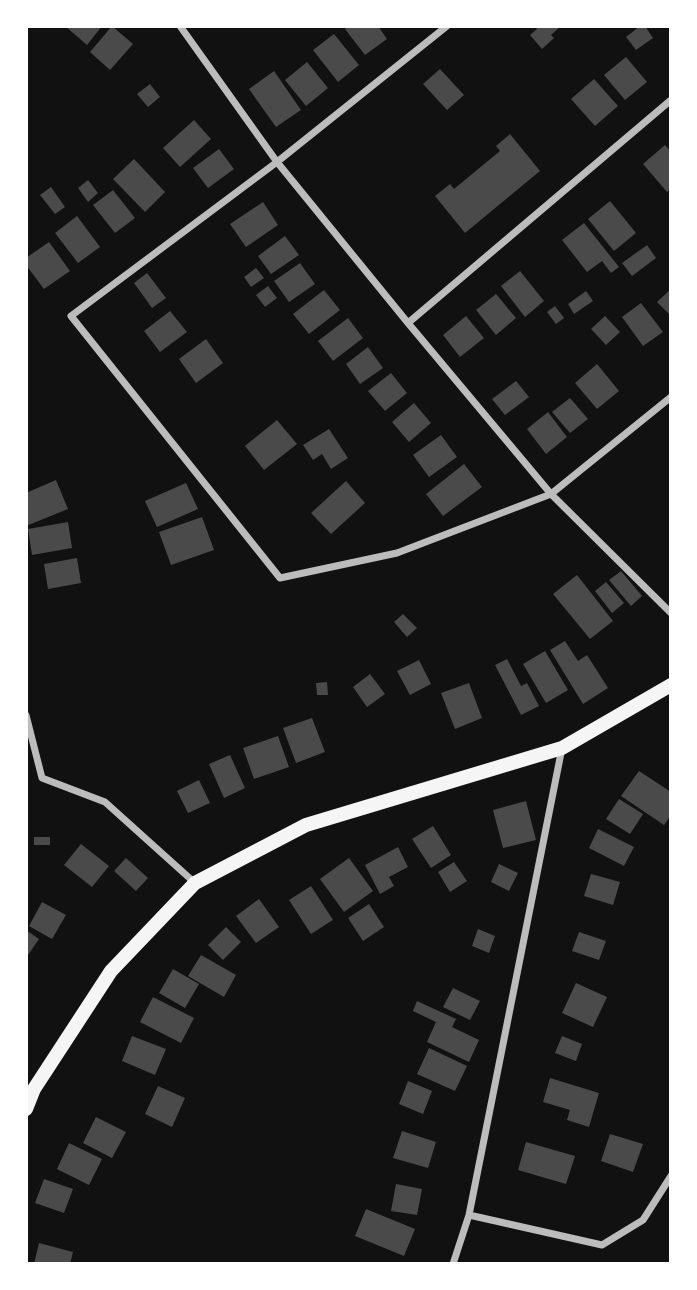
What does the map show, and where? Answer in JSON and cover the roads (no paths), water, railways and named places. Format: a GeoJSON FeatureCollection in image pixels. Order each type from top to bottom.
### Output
{"type":"FeatureCollection","features":[{"type":"Feature","properties":{"kind":"main road"},"geometry":{"type":"LineString","coordinates":[[26,1109],[34,1088],[111,971],[195,883],[306,825],[562,748],[671,685]]}},
{"type":"Feature","properties":{"kind":"street"},"geometry":{"type":"LineString","coordinates":[[180,26],[277,162],[551,494],[671,613]]}},
{"type":"Feature","properties":{"kind":"street"},"geometry":{"type":"LineString","coordinates":[[447,26],[277,162],[71,316],[280,578],[397,553],[551,494],[671,397]]}},
{"type":"Feature","properties":{"kind":"street"},"geometry":{"type":"LineString","coordinates":[[408,323],[671,100]]}},
{"type":"Feature","properties":{"kind":"street"},"geometry":{"type":"LineString","coordinates":[[26,715],[42,778],[105,802],[195,883]]}},
{"type":"Feature","properties":{"kind":"street"},"geometry":{"type":"LineString","coordinates":[[453,1264],[469,1214],[562,748]]}},
{"type":"Feature","properties":{"kind":"street"},"geometry":{"type":"LineString","coordinates":[[469,1214],[602,1245],[643,1220],[671,1176]]}}]}
